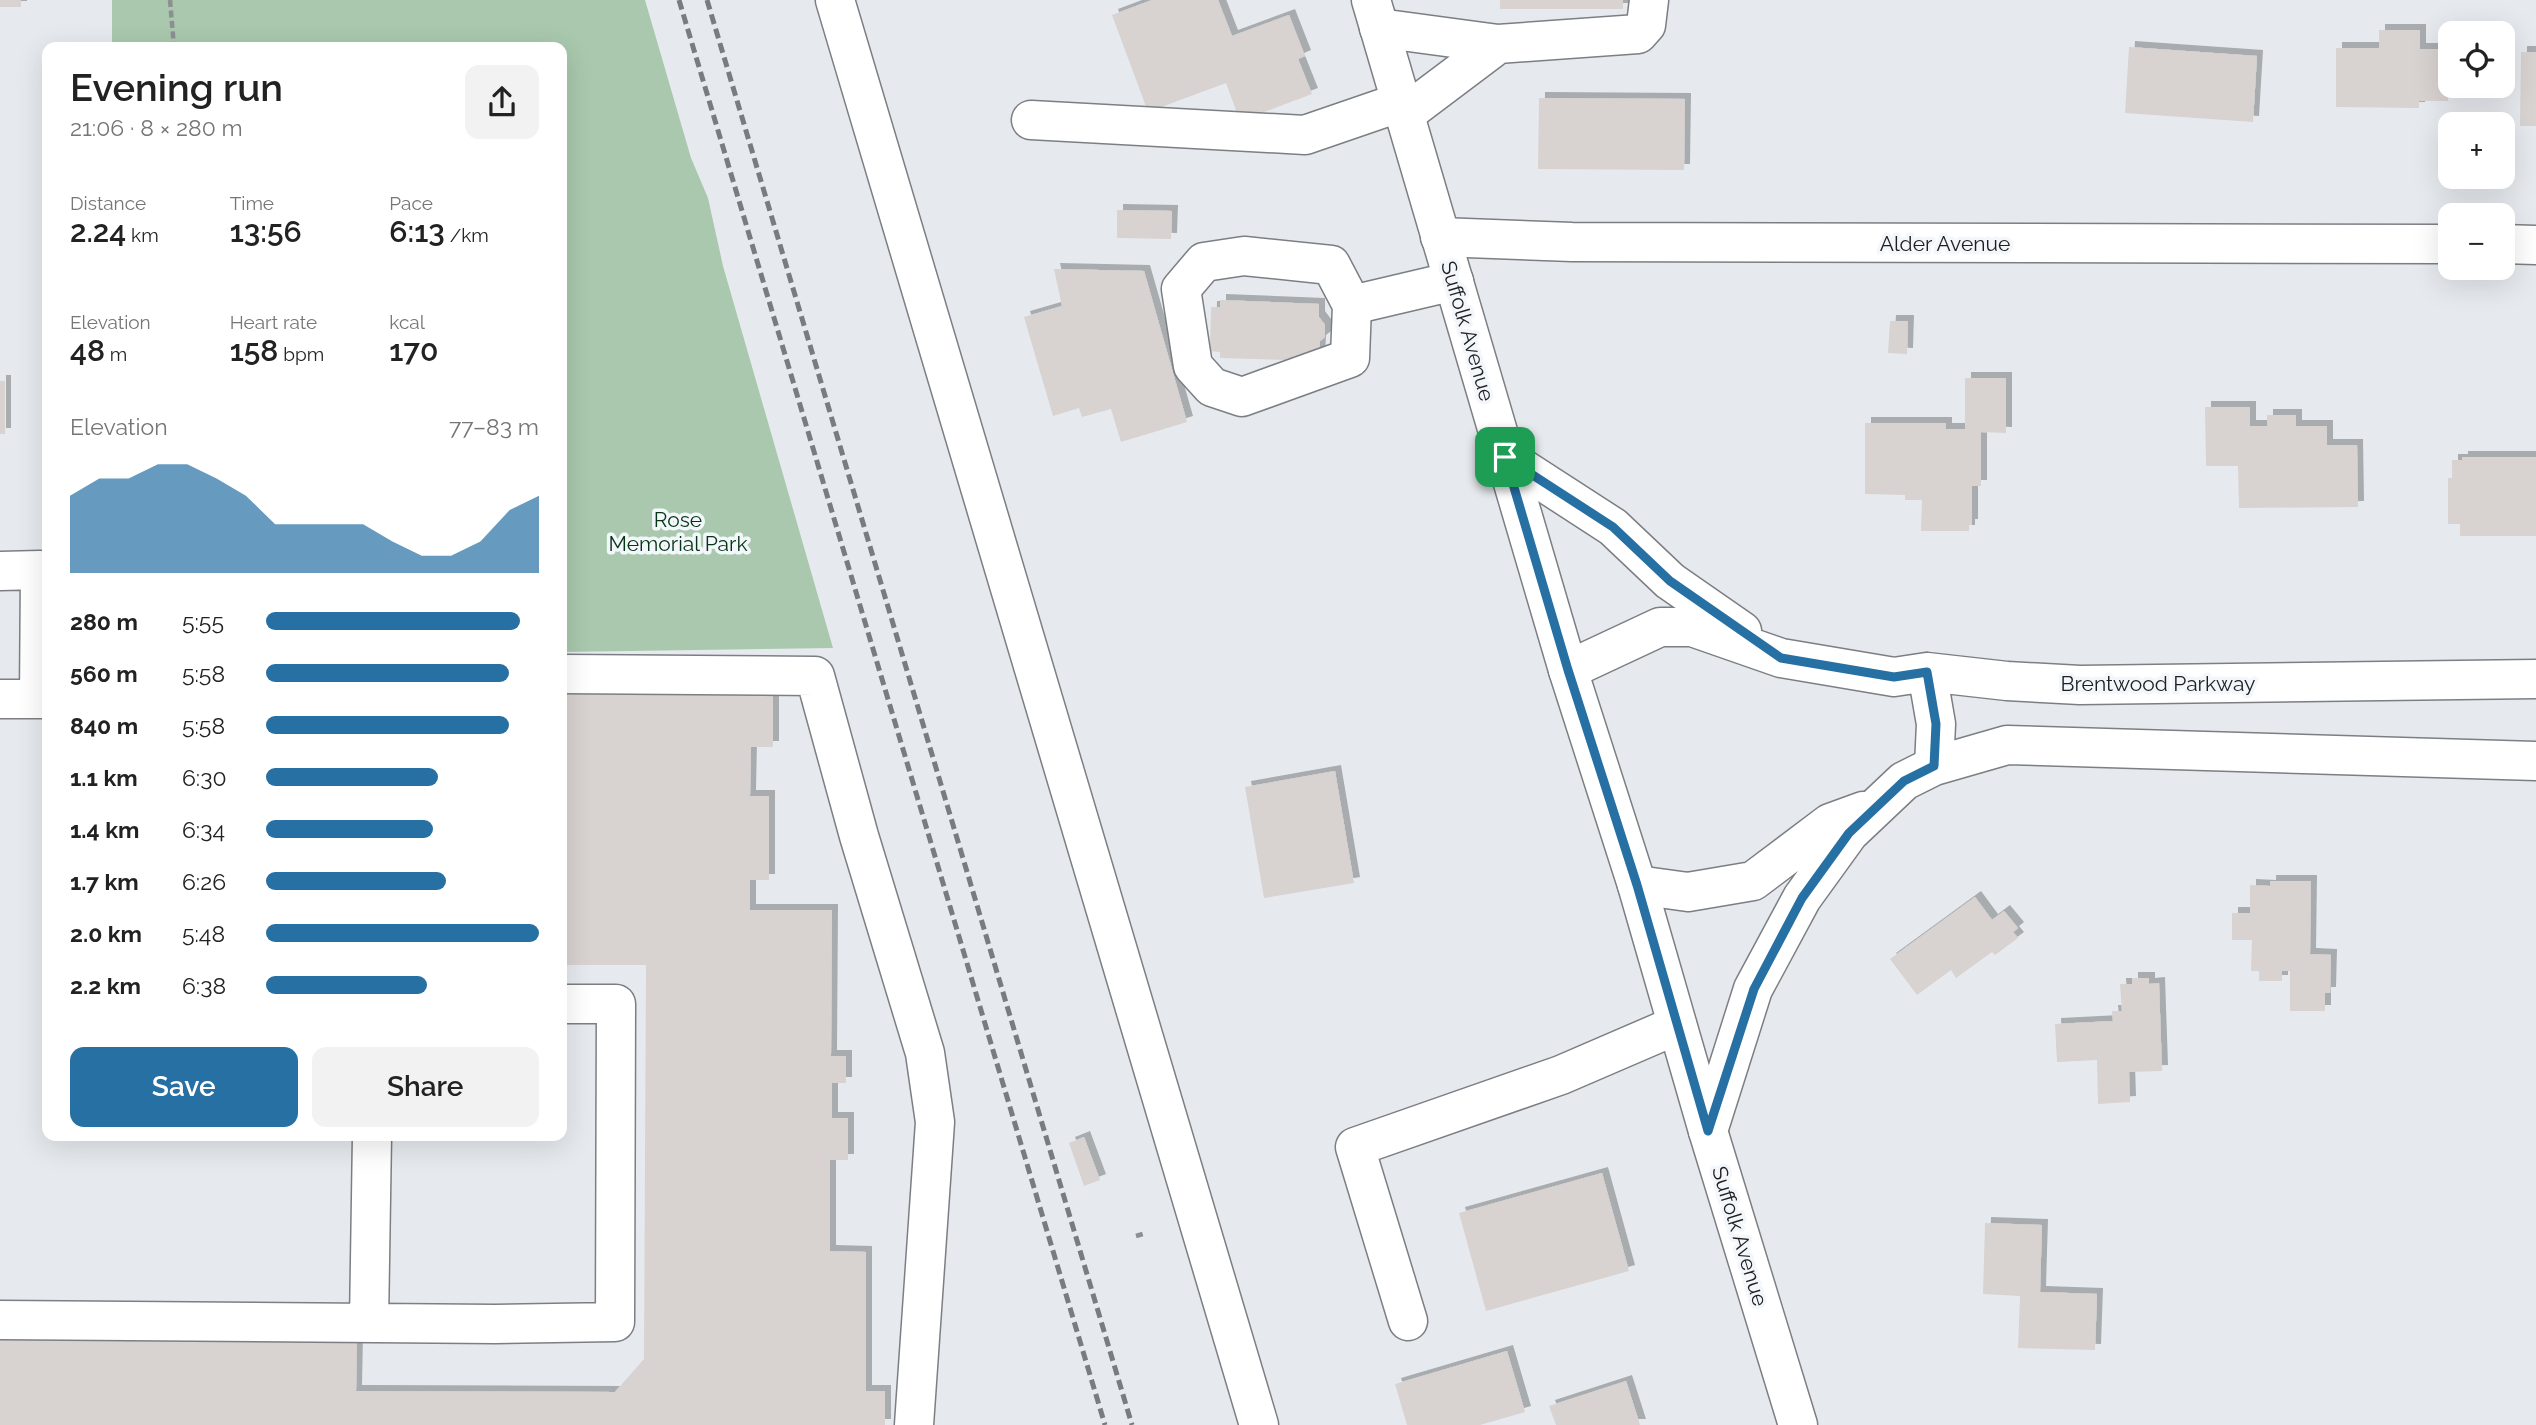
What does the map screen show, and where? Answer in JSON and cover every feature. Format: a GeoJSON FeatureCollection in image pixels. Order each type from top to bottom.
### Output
{"type":"FeatureCollection","features":[{"type":"Feature","properties":{"kind":"street"},"geometry":{"type":"LineString","coordinates":[[835,0],[1259,1425]]}},
{"type":"Feature","properties":{"kind":"street"},"geometry":{"type":"LineString","coordinates":[[1375,14],[1498,44],[1638,34],[1646,25],[1649,0]]}},
{"type":"Feature","properties":{"kind":"street","name":"Suffolk Avenue"},"geometry":{"type":"LineString","coordinates":[[1375,14],[1568,670],[1637,885],[1708,1131],[1798,1425]]}},
{"type":"Feature","properties":{"kind":"street"},"geometry":{"type":"LineString","coordinates":[[1031,120],[1305,135],[1403,108],[1498,44]]}},
{"type":"Feature","properties":{"kind":"street","name":"Alder Avenue"},"geometry":{"type":"LineString","coordinates":[[1440,237],[1586,242],[2438,244]]}},
{"type":"Feature","properties":{"kind":"street"},"geometry":{"type":"LineString","coordinates":[[2515,244],[2536,245]]}},
{"type":"Feature","properties":{"kind":"street"},"geometry":{"type":"LineString","coordinates":[[1244,256],[1331,265],[1352,305],[1350,358],[1242,397],[1212,387],[1193,366],[1181,289],[1204,262],[1244,256]]}},
{"type":"Feature","properties":{"kind":"street"},"geometry":{"type":"LineString","coordinates":[[1352,305],[1454,281]]}},
{"type":"Feature","properties":{"kind":"street","name":"Brentwood Parkway"},"geometry":{"type":"LineString","coordinates":[[1505,457],[1613,527],[1670,581],[1781,658]]}},
{"type":"Feature","properties":{"kind":"street"},"geometry":{"type":"LineString","coordinates":[[0,570],[40,570],[42,656]]}},
{"type":"Feature","properties":{"kind":"street","name":"Brentwood Parkway"},"geometry":{"type":"LineString","coordinates":[[1568,670],[1660,627],[1692,627],[1781,658],[1894,677],[1927,672],[2007,681],[2080,685],[2536,679]]}},
{"type":"Feature","properties":{"kind":"street"},"geometry":{"type":"LineString","coordinates":[[1927,672],[1936,724],[1934,766]]}},
{"type":"Feature","properties":{"kind":"street"},"geometry":{"type":"LineString","coordinates":[[567,674],[815,676],[859,836],[925,1053],[935,1122],[915,1425]]}},
{"type":"Feature","properties":{"kind":"street"},"geometry":{"type":"LineString","coordinates":[[0,699],[42,699]]}},
{"type":"Feature","properties":{"kind":"street"},"geometry":{"type":"LineString","coordinates":[[1708,1131],[1754,989],[1802,898],[1849,833],[1904,781],[1934,766],[2007,745],[2536,761]]}},
{"type":"Feature","properties":{"kind":"street"},"geometry":{"type":"LineString","coordinates":[[1637,885],[1688,892],[1754,881],[1830,823],[1879,805]]}},
{"type":"Feature","properties":{"kind":"street"},"geometry":{"type":"LineString","coordinates":[[0,1320],[615,1322],[616,1004],[567,1004]]}},
{"type":"Feature","properties":{"kind":"street"},"geometry":{"type":"LineString","coordinates":[[1408,1321],[1355,1147],[1561,1074],[1677,1025]]}},
{"type":"Feature","properties":{"kind":"street"},"geometry":{"type":"LineString","coordinates":[[369,1323],[372,1141]]}},
{"type":"Feature","properties":{"kind":"path"},"geometry":{"type":"LineString","coordinates":[[170,0],[174,42]]}},
{"type":"Feature","properties":{"kind":"path"},"geometry":{"type":"LineString","coordinates":[[1136,1236],[1146,1233]]}},
{"type":"Feature","properties":{"kind":"green space","name":"Rose Memorial Park"},"geometry":{"type":"Polygon","coordinates":[[[112,0],[645,0],[691,158],[708,198],[723,266],[833,648],[567,652],[567,42],[112,42],[112,0]]]}},
{"type":"Feature","properties":{"kind":"building"},"geometry":{"type":"Polygon","coordinates":[[[0,0],[21,0],[21,7],[0,7],[0,0]]]}},
{"type":"Feature","properties":{"kind":"building"},"geometry":{"type":"Polygon","coordinates":[[[1152,0],[1218,0],[1232,36],[1289,15],[1305,56],[1298,59],[1312,94],[1240,121],[1226,83],[1148,112],[1112,15],[1152,0]]]}},
{"type":"Feature","properties":{"kind":"building"},"geometry":{"type":"Polygon","coordinates":[[[1500,0],[1623,0],[1623,9],[1500,9],[1500,0]]]}},
{"type":"Feature","properties":{"kind":"building"},"geometry":{"type":"Polygon","coordinates":[[[2379,30],[2420,30],[2420,49],[2438,49],[2438,98],[2448,98],[2448,101],[2419,101],[2419,108],[2336,107],[2336,48],[2379,48],[2379,30]]]}},
{"type":"Feature","properties":{"kind":"building"},"geometry":{"type":"Polygon","coordinates":[[[2129,47],[2257,56],[2253,122],[2125,113],[2129,47]]]}},
{"type":"Feature","properties":{"kind":"building"},"geometry":{"type":"Polygon","coordinates":[[[2521,52],[2536,52],[2536,126],[2520,126],[2521,52]]]}},
{"type":"Feature","properties":{"kind":"building"},"geometry":{"type":"Polygon","coordinates":[[[1539,98],[1685,99],[1684,170],[1538,169],[1539,98]]]}},
{"type":"Feature","properties":{"kind":"building"},"geometry":{"type":"Polygon","coordinates":[[[1117,210],[1172,211],[1171,239],[1117,238],[1117,210]]]}},
{"type":"Feature","properties":{"kind":"building"},"geometry":{"type":"Polygon","coordinates":[[[1054,269],[1144,271],[1187,422],[1121,442],[1111,409],[1082,417],[1079,408],[1053,416],[1024,317],[1062,306],[1054,269]]]}},
{"type":"Feature","properties":{"kind":"building"},"geometry":{"type":"Polygon","coordinates":[[[1220,300],[1319,304],[1319,317],[1325,325],[1325,337],[1320,341],[1319,361],[1220,358],[1220,352],[1210,351],[1211,307],[1220,307],[1220,300]]]}},
{"type":"Feature","properties":{"kind":"building"},"geometry":{"type":"Polygon","coordinates":[[[1890,321],[1908,321],[1907,354],[1888,353],[1890,321]]]}},
{"type":"Feature","properties":{"kind":"building"},"geometry":{"type":"Polygon","coordinates":[[[1965,378],[2006,378],[2006,433],[1981,432],[1981,486],[1972,486],[1972,525],[1969,525],[1969,531],[1921,531],[1922,500],[1905,500],[1905,495],[1865,494],[1865,423],[1946,423],[1946,429],[1965,429],[1965,378]]]}},
{"type":"Feature","properties":{"kind":"building"},"geometry":{"type":"Polygon","coordinates":[[[0,381],[5,381],[5,434],[0,434],[0,381]]]}},
{"type":"Feature","properties":{"kind":"building"},"geometry":{"type":"Polygon","coordinates":[[[2205,407],[2250,407],[2250,426],[2267,426],[2267,415],[2296,415],[2296,426],[2327,426],[2327,445],[2357,445],[2358,507],[2239,508],[2238,466],[2206,466],[2205,407]]]}},
{"type":"Feature","properties":{"kind":"building"},"geometry":{"type":"Polygon","coordinates":[[[2462,457],[2536,457],[2536,536],[2460,536],[2460,524],[2448,524],[2448,478],[2452,478],[2452,460],[2462,460],[2462,457]]]}},
{"type":"Feature","properties":{"kind":"building"},"geometry":{"type":"Polygon","coordinates":[[[567,684],[773,689],[773,747],[751,747],[750,796],[769,796],[769,880],[750,880],[750,910],[832,910],[831,1056],[846,1056],[846,1083],[832,1083],[832,1118],[848,1118],[848,1160],[830,1160],[830,1251],[866,1252],[866,1391],[885,1391],[885,1425],[0,1425],[0,1338],[357,1340],[356,1391],[615,1392],[644,1359],[646,965],[567,965],[567,684]]]}},
{"type":"Feature","properties":{"kind":"building"},"geometry":{"type":"Polygon","coordinates":[[[1335,771],[1354,883],[1264,898],[1245,787],[1335,771]]]}},
{"type":"Feature","properties":{"kind":"building"},"geometry":{"type":"Polygon","coordinates":[[[2270,881],[2311,881],[2310,954],[2331,955],[2330,993],[2325,993],[2325,1011],[2290,1011],[2290,971],[2282,971],[2282,981],[2259,981],[2259,971],[2251,971],[2252,940],[2232,940],[2232,913],[2250,913],[2250,885],[2270,886],[2270,881]]]}},
{"type":"Feature","properties":{"kind":"building"},"geometry":{"type":"Polygon","coordinates":[[[1975,897],[1992,920],[2004,911],[2018,928],[2013,932],[2018,938],[1995,955],[1992,952],[1956,978],[1951,970],[1917,995],[1890,959],[1975,897]]]}},
{"type":"Feature","properties":{"kind":"building"},"geometry":{"type":"Polygon","coordinates":[[[2132,978],[2149,978],[2149,984],[2159,983],[2162,1071],[2129,1072],[2130,1102],[2098,1104],[2097,1060],[2057,1062],[2055,1024],[2113,1021],[2112,1011],[2122,1011],[2120,984],[2132,984],[2132,978]]]}},
{"type":"Feature","properties":{"kind":"building"},"geometry":{"type":"Polygon","coordinates":[[[1084,1137],[1100,1180],[1084,1186],[1069,1143],[1084,1137]]]}},
{"type":"Feature","properties":{"kind":"building"},"geometry":{"type":"Polygon","coordinates":[[[1602,1173],[1629,1271],[1486,1311],[1459,1213],[1602,1173]]]}},
{"type":"Feature","properties":{"kind":"building"},"geometry":{"type":"Polygon","coordinates":[[[1985,1223],[2042,1225],[2040,1292],[2097,1294],[2095,1350],[2018,1348],[2020,1296],[1983,1294],[1985,1223]]]}},
{"type":"Feature","properties":{"kind":"building"},"geometry":{"type":"Polygon","coordinates":[[[1507,1351],[1525,1412],[1480,1425],[1407,1425],[1395,1384],[1507,1351]]]}},
{"type":"Feature","properties":{"kind":"building"},"geometry":{"type":"Polygon","coordinates":[[[1626,1381],[1640,1425],[1556,1425],[1549,1406],[1626,1381]]]}},
{"type":"Feature","properties":{"kind":"railway"},"geometry":{"type":"LineString","coordinates":[[679,0],[1105,1425]]}},
{"type":"Feature","properties":{"kind":"railway"},"geometry":{"type":"LineString","coordinates":[[707,0],[1132,1425]]}},
{"type":"Feature","properties":{"kind":"route"},"geometry":{"type":"LineString","coordinates":[[1505,457],[1613,527],[1670,581],[1781,658],[1894,677],[1927,672],[1936,724],[1934,766],[1904,781],[1849,833],[1802,898],[1754,989],[1708,1131],[1637,885],[1568,670],[1505,457]]}}]}
